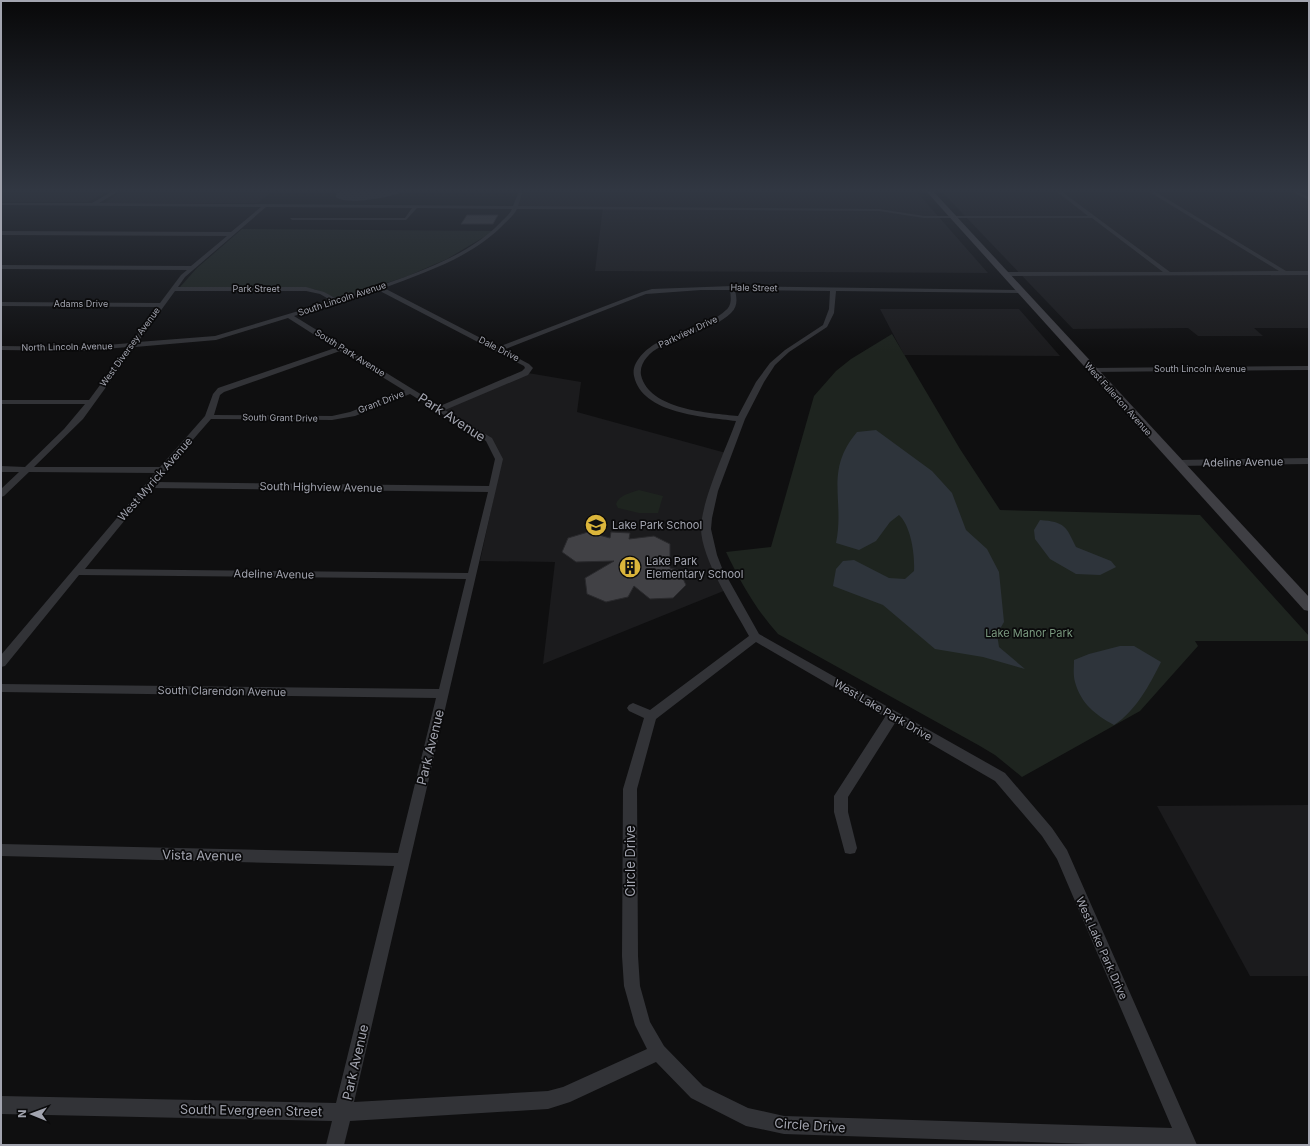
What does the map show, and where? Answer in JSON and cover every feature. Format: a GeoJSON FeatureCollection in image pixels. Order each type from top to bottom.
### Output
{"type":"FeatureCollection","features":[{"type":"Feature","properties":{"kind":"street","name":"West Diversey Avenue"},"geometry":{"type":"LineString","coordinates":[[1,494],[67,431],[183,276],[219,244]]}},
{"type":"Feature","properties":{"kind":"street","name":"South Lincoln Avenue"},"geometry":{"type":"LineString","coordinates":[[132,345],[216,338],[379,288],[433,267],[476,244]]}},
{"type":"Feature","properties":{"kind":"street","name":"West Fullerton Avenue"},"geometry":{"type":"LineString","coordinates":[[978,244],[1309,606]]}},
{"type":"Feature","properties":{"kind":"street"},"geometry":{"type":"LineString","coordinates":[[1129,244],[1168,274]]}},
{"type":"Feature","properties":{"kind":"street"},"geometry":{"type":"LineString","coordinates":[[1237,244],[1284,273]]}},
{"type":"Feature","properties":{"kind":"street"},"geometry":{"type":"LineString","coordinates":[[1,267],[191,268]]}},
{"type":"Feature","properties":{"kind":"street"},"geometry":{"type":"LineString","coordinates":[[1005,274],[1309,273]]}},
{"type":"Feature","properties":{"kind":"street","name":"Dale Drive"},"geometry":{"type":"LineString","coordinates":[[379,288],[500,349],[528,365],[528,371],[520,376],[440,409]]}},
{"type":"Feature","properties":{"kind":"street","name":"Hale Street"},"geometry":{"type":"LineString","coordinates":[[500,349],[652,291],[683,288],[732,288],[1020,291]]}},
{"type":"Feature","properties":{"kind":"street","name":"Parkview Drive"},"geometry":{"type":"LineString","coordinates":[[732,288],[734,303],[728,312],[715,320],[653,349],[638,365],[637,378],[643,390],[650,396],[670,406],[682,410],[741,419]]}},
{"type":"Feature","properties":{"kind":"street","name":"Park Street"},"geometry":{"type":"LineString","coordinates":[[173,289],[306,289],[322,293],[337,301]]}},
{"type":"Feature","properties":{"kind":"street"},"geometry":{"type":"LineString","coordinates":[[633,708],[651,716],[755,637],[717,568],[706,529],[707,518],[714,491],[741,419],[760,382],[772,364],[787,351],[825,326],[829,321],[831,316],[833,289]]}},
{"type":"Feature","properties":{"kind":"street","name":"Adams Drive"},"geometry":{"type":"LineString","coordinates":[[1,304],[161,305]]}},
{"type":"Feature","properties":{"kind":"street","name":"South Park Avenue"},"geometry":{"type":"LineString","coordinates":[[289,316],[411,391]]}},
{"type":"Feature","properties":{"kind":"street","name":"North Lincoln Avenue"},"geometry":{"type":"LineString","coordinates":[[1,348],[82,349],[132,345]]}},
{"type":"Feature","properties":{"kind":"street","name":"West Myrick Avenue"},"geometry":{"type":"LineString","coordinates":[[1,663],[149,485],[209,417],[221,390],[341,348]]}},
{"type":"Feature","properties":{"kind":"street","name":"South Lincoln Avenue"},"geometry":{"type":"LineString","coordinates":[[1092,370],[1309,368]]}},
{"type":"Feature","properties":{"kind":"street","name":"Park Avenue"},"geometry":{"type":"LineString","coordinates":[[335,1145],[499,459],[489,440],[411,391]]}},
{"type":"Feature","properties":{"kind":"street","name":"Grant Drive"},"geometry":{"type":"LineString","coordinates":[[351,414],[411,391]]}},
{"type":"Feature","properties":{"kind":"street"},"geometry":{"type":"LineString","coordinates":[[1,402],[90,402]]}},
{"type":"Feature","properties":{"kind":"street","name":"South Grant Drive"},"geometry":{"type":"LineString","coordinates":[[209,417],[324,418],[351,414]]}},
{"type":"Feature","properties":{"kind":"street","name":"Adeline Avenue"},"geometry":{"type":"LineString","coordinates":[[1177,463],[1309,462]]}},
{"type":"Feature","properties":{"kind":"street"},"geometry":{"type":"LineString","coordinates":[[1,469],[162,470]]}},
{"type":"Feature","properties":{"kind":"street","name":"South Highview Avenue"},"geometry":{"type":"LineString","coordinates":[[149,485],[493,489]]}},
{"type":"Feature","properties":{"kind":"street","name":"Adeline Avenue"},"geometry":{"type":"LineString","coordinates":[[77,572],[472,576]]}},
{"type":"Feature","properties":{"kind":"street","name":"West Lake Park Drive"},"geometry":{"type":"LineString","coordinates":[[755,637],[1000,777],[1047,832],[1062,856],[1187,1142]]}},
{"type":"Feature","properties":{"kind":"street","name":"South Clarendon Avenue"},"geometry":{"type":"LineString","coordinates":[[1,688],[443,694]]}},
{"type":"Feature","properties":{"kind":"street"},"geometry":{"type":"LineString","coordinates":[[850,848],[841,812],[841,796],[893,715]]}},
{"type":"Feature","properties":{"kind":"street","name":"Circle Drive"},"geometry":{"type":"LineString","coordinates":[[651,716],[630,789],[630,956],[632,986],[643,1025],[658,1052],[697,1092],[746,1117],[784,1125],[1187,1142]]}},
{"type":"Feature","properties":{"kind":"street","name":"Vista Avenue"},"geometry":{"type":"LineString","coordinates":[[1,850],[403,860]]}},
{"type":"Feature","properties":{"kind":"street","name":"South Evergreen Street"},"geometry":{"type":"LineString","coordinates":[[1,1104],[343,1112],[548,1100],[564,1096],[642,1061],[658,1052]]}},
{"type":"Feature","properties":{"kind":"shaded area"},"geometry":{"type":"Polygon","coordinates":[[[598,244],[963,244],[988,273],[595,271],[598,244]]]}},
{"type":"Feature","properties":{"kind":"shaded area"},"geometry":{"type":"Polygon","coordinates":[[[992,244],[1309,244],[1309,328],[1254,328],[1263,336],[1198,336],[1188,328],[1073,329],[992,244]]]}},
{"type":"Feature","properties":{"kind":"shaded area"},"geometry":{"type":"Polygon","coordinates":[[[880,309],[1019,309],[1060,356],[904,355],[880,309]]]}},
{"type":"Feature","properties":{"kind":"shaded area","name":"Lake Park School"},"geometry":{"type":"Polygon","coordinates":[[[528,373],[581,382],[577,412],[726,453],[703,514],[726,590],[543,664],[555,562],[480,561],[502,459],[491,439],[444,409],[528,373]]]}},
{"type":"Feature","properties":{"kind":"shaded area"},"geometry":{"type":"Polygon","coordinates":[[[876,430],[932,471],[952,493],[966,530],[987,549],[999,572],[1004,622],[997,634],[999,647],[1025,669],[983,657],[935,649],[883,605],[833,586],[836,569],[843,561],[854,560],[889,578],[905,579],[914,571],[914,557],[909,533],[907,526],[899,515],[890,522],[876,541],[859,550],[836,543],[838,527],[838,473],[841,460],[847,446],[857,432],[876,430]]]}},
{"type":"Feature","properties":{"kind":"shaded area"},"geometry":{"type":"Polygon","coordinates":[[[1040,520],[1055,522],[1064,526],[1070,534],[1076,547],[1111,561],[1116,567],[1100,575],[1076,574],[1050,559],[1035,539],[1034,530],[1040,520]]]}},
{"type":"Feature","properties":{"kind":"shaded area"},"geometry":{"type":"Polygon","coordinates":[[[1120,646],[1134,646],[1161,662],[1136,705],[1114,725],[1095,713],[1081,697],[1074,679],[1074,660],[1089,654],[1120,646]]]}},
{"type":"Feature","properties":{"kind":"shaded area"},"geometry":{"type":"Polygon","coordinates":[[[1309,805],[1309,976],[1250,976],[1157,806],[1309,805]]]}},
{"type":"Feature","properties":{"kind":"green space"},"geometry":{"type":"Polygon","coordinates":[[[224,244],[471,244],[447,259],[408,276],[338,299],[314,289],[180,287],[197,268],[224,244]]]}},
{"type":"Feature","properties":{"kind":"green space","name":"Lake Manor Park"},"geometry":{"type":"Polygon","coordinates":[[[892,334],[960,449],[1000,510],[1200,515],[1309,636],[1309,641],[1195,641],[1198,646],[1140,711],[1022,777],[995,755],[980,746],[778,634],[749,595],[726,552],[771,547],[814,396],[836,371],[851,359],[892,334]]]}},
{"type":"Feature","properties":{"kind":"green space"},"geometry":{"type":"Polygon","coordinates":[[[639,490],[663,496],[658,513],[639,513],[618,508],[616,504],[620,498],[639,490]]]}},
{"type":"Feature","properties":{"kind":"building","name":"Lake Park Elementary School"},"geometry":{"type":"Polygon","coordinates":[[[588,532],[610,538],[611,532],[630,533],[629,539],[654,536],[670,544],[670,568],[679,570],[686,585],[673,598],[650,599],[634,586],[628,597],[606,602],[587,594],[585,578],[614,561],[576,562],[562,552],[568,538],[588,532]]]}},
{"type":"Feature","properties":{"kind":"place","name":"Lake Park School"},"geometry":{"type":"Point","coordinates":[596,525]}},
{"type":"Feature","properties":{"kind":"place","name":"Lake Park Elementary School"},"geometry":{"type":"Point","coordinates":[630,567]}}]}
